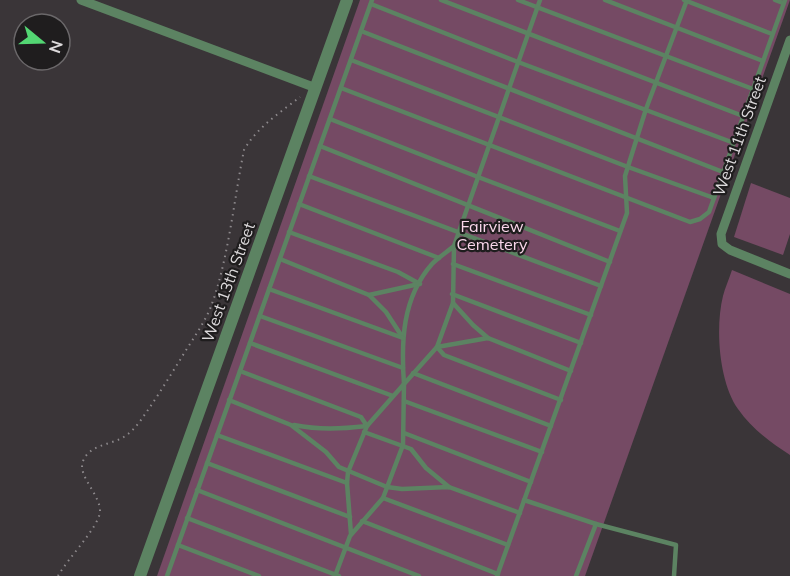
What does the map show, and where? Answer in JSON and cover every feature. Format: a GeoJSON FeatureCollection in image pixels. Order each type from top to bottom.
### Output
{"type":"FeatureCollection","features":[{"type":"Feature","properties":{"kind":"street"},"geometry":{"type":"LineString","coordinates":[[81,0],[313,87]]}},
{"type":"Feature","properties":{"kind":"street","name":"West 13th Street"},"geometry":{"type":"LineString","coordinates":[[140,576],[313,87],[347,0]]}},
{"type":"Feature","properties":{"kind":"street","name":"West 11th Street"},"geometry":{"type":"LineString","coordinates":[[790,40],[721,234],[722,244],[730,250],[790,274]]}},
{"type":"Feature","properties":{"kind":"lane"},"geometry":{"type":"LineString","coordinates":[[441,0],[743,116]]}},
{"type":"Feature","properties":{"kind":"lane"},"geometry":{"type":"LineString","coordinates":[[518,0],[753,89]]}},
{"type":"Feature","properties":{"kind":"lane"},"geometry":{"type":"LineString","coordinates":[[351,534],[348,472],[367,426],[437,347],[453,303],[454,246],[540,0]]}},
{"type":"Feature","properties":{"kind":"lane"},"geometry":{"type":"LineString","coordinates":[[605,0],[763,61]]}},
{"type":"Feature","properties":{"kind":"lane"},"geometry":{"type":"LineString","coordinates":[[362,521],[497,575],[627,213],[625,176],[636,138],[686,0],[772,34]]}},
{"type":"Feature","properties":{"kind":"lane"},"geometry":{"type":"LineString","coordinates":[[341,88],[690,222],[700,219],[709,212],[784,2],[775,0]]}},
{"type":"Feature","properties":{"kind":"lane"},"geometry":{"type":"LineString","coordinates":[[175,576],[167,574],[372,2],[518,62],[734,143]]}},
{"type":"Feature","properties":{"kind":"lane"},"geometry":{"type":"LineString","coordinates":[[361,31],[723,172]]}},
{"type":"Feature","properties":{"kind":"lane"},"geometry":{"type":"LineString","coordinates":[[351,60],[714,198]]}},
{"type":"Feature","properties":{"kind":"lane"},"geometry":{"type":"LineString","coordinates":[[330,119],[620,231]]}},
{"type":"Feature","properties":{"kind":"lane"},"geometry":{"type":"LineString","coordinates":[[320,146],[610,262]]}},
{"type":"Feature","properties":{"kind":"lane"},"geometry":{"type":"LineString","coordinates":[[309,176],[601,286]]}},
{"type":"Feature","properties":{"kind":"lane"},"geometry":{"type":"LineString","coordinates":[[299,204],[439,258]]}},
{"type":"Feature","properties":{"kind":"lane"},"geometry":{"type":"LineString","coordinates":[[289,232],[398,272],[420,284]]}},
{"type":"Feature","properties":{"kind":"lane"},"geometry":{"type":"LineString","coordinates":[[187,518],[336,576],[351,534],[383,498],[403,445],[405,317],[420,284],[432,265],[454,246]]}},
{"type":"Feature","properties":{"kind":"lane"},"geometry":{"type":"LineString","coordinates":[[280,259],[369,296],[386,312],[403,338]]}},
{"type":"Feature","properties":{"kind":"lane"},"geometry":{"type":"LineString","coordinates":[[453,264],[591,315]]}},
{"type":"Feature","properties":{"kind":"lane"},"geometry":{"type":"LineString","coordinates":[[369,296],[420,284]]}},
{"type":"Feature","properties":{"kind":"lane"},"geometry":{"type":"LineString","coordinates":[[269,289],[403,338]]}},
{"type":"Feature","properties":{"kind":"lane"},"geometry":{"type":"LineString","coordinates":[[452,294],[581,343]]}},
{"type":"Feature","properties":{"kind":"lane"},"geometry":{"type":"LineString","coordinates":[[453,303],[488,338],[571,371]]}},
{"type":"Feature","properties":{"kind":"lane"},"geometry":{"type":"LineString","coordinates":[[260,316],[403,368]]}},
{"type":"Feature","properties":{"kind":"lane"},"geometry":{"type":"LineString","coordinates":[[437,347],[488,338]]}},
{"type":"Feature","properties":{"kind":"lane"},"geometry":{"type":"LineString","coordinates":[[250,343],[393,396]]}},
{"type":"Feature","properties":{"kind":"lane"},"geometry":{"type":"LineString","coordinates":[[437,347],[444,355],[561,400]]}},
{"type":"Feature","properties":{"kind":"lane"},"geometry":{"type":"LineString","coordinates":[[240,371],[362,417],[367,426]]}},
{"type":"Feature","properties":{"kind":"lane"},"geometry":{"type":"LineString","coordinates":[[413,373],[551,426]]}},
{"type":"Feature","properties":{"kind":"lane"},"geometry":{"type":"LineString","coordinates":[[229,400],[291,425],[339,430],[367,426]]}},
{"type":"Feature","properties":{"kind":"lane"},"geometry":{"type":"LineString","coordinates":[[404,401],[542,452]]}},
{"type":"Feature","properties":{"kind":"lane"},"geometry":{"type":"LineString","coordinates":[[291,425],[326,452],[339,467],[348,472],[387,487],[402,489],[449,487]]}},
{"type":"Feature","properties":{"kind":"lane"},"geometry":{"type":"LineString","coordinates":[[364,432],[411,449],[426,468],[449,487],[520,513]]}},
{"type":"Feature","properties":{"kind":"lane"},"geometry":{"type":"LineString","coordinates":[[404,434],[531,482]]}},
{"type":"Feature","properties":{"kind":"lane"},"geometry":{"type":"LineString","coordinates":[[217,435],[347,483]]}},
{"type":"Feature","properties":{"kind":"lane"},"geometry":{"type":"LineString","coordinates":[[207,463],[350,517]]}},
{"type":"Feature","properties":{"kind":"lane"},"geometry":{"type":"LineString","coordinates":[[197,490],[419,576]]}},
{"type":"Feature","properties":{"kind":"lane"},"geometry":{"type":"LineString","coordinates":[[383,498],[508,545]]}},
{"type":"Feature","properties":{"kind":"lane"},"geometry":{"type":"LineString","coordinates":[[524,500],[596,524],[676,545],[674,576]]}},
{"type":"Feature","properties":{"kind":"lane"},"geometry":{"type":"LineString","coordinates":[[576,576],[596,524]]}},
{"type":"Feature","properties":{"kind":"lane"},"geometry":{"type":"LineString","coordinates":[[178,545],[259,576]]}},
{"type":"Feature","properties":{"kind":"path"},"geometry":{"type":"LineString","coordinates":[[58,576],[89,534],[100,513],[95,494],[85,478],[83,460],[95,447],[119,439],[137,426],[200,329],[214,298],[244,150],[255,135],[282,109],[313,87]]}},
{"type":"Feature","properties":{"kind":"green space","name":"Fairview Cemetery"},"geometry":{"type":"Polygon","coordinates":[[[360,0],[790,0],[585,576],[157,576],[360,0]]]}},
{"type":"Feature","properties":{"kind":"green space"},"geometry":{"type":"Polygon","coordinates":[[[751,183],[790,198],[790,234],[783,255],[734,237],[751,183]]]}},
{"type":"Feature","properties":{"kind":"green space"},"geometry":{"type":"Polygon","coordinates":[[[732,270],[790,294],[790,455],[749,423],[738,409],[727,384],[720,354],[719,323],[723,296],[732,270]]]}}]}
